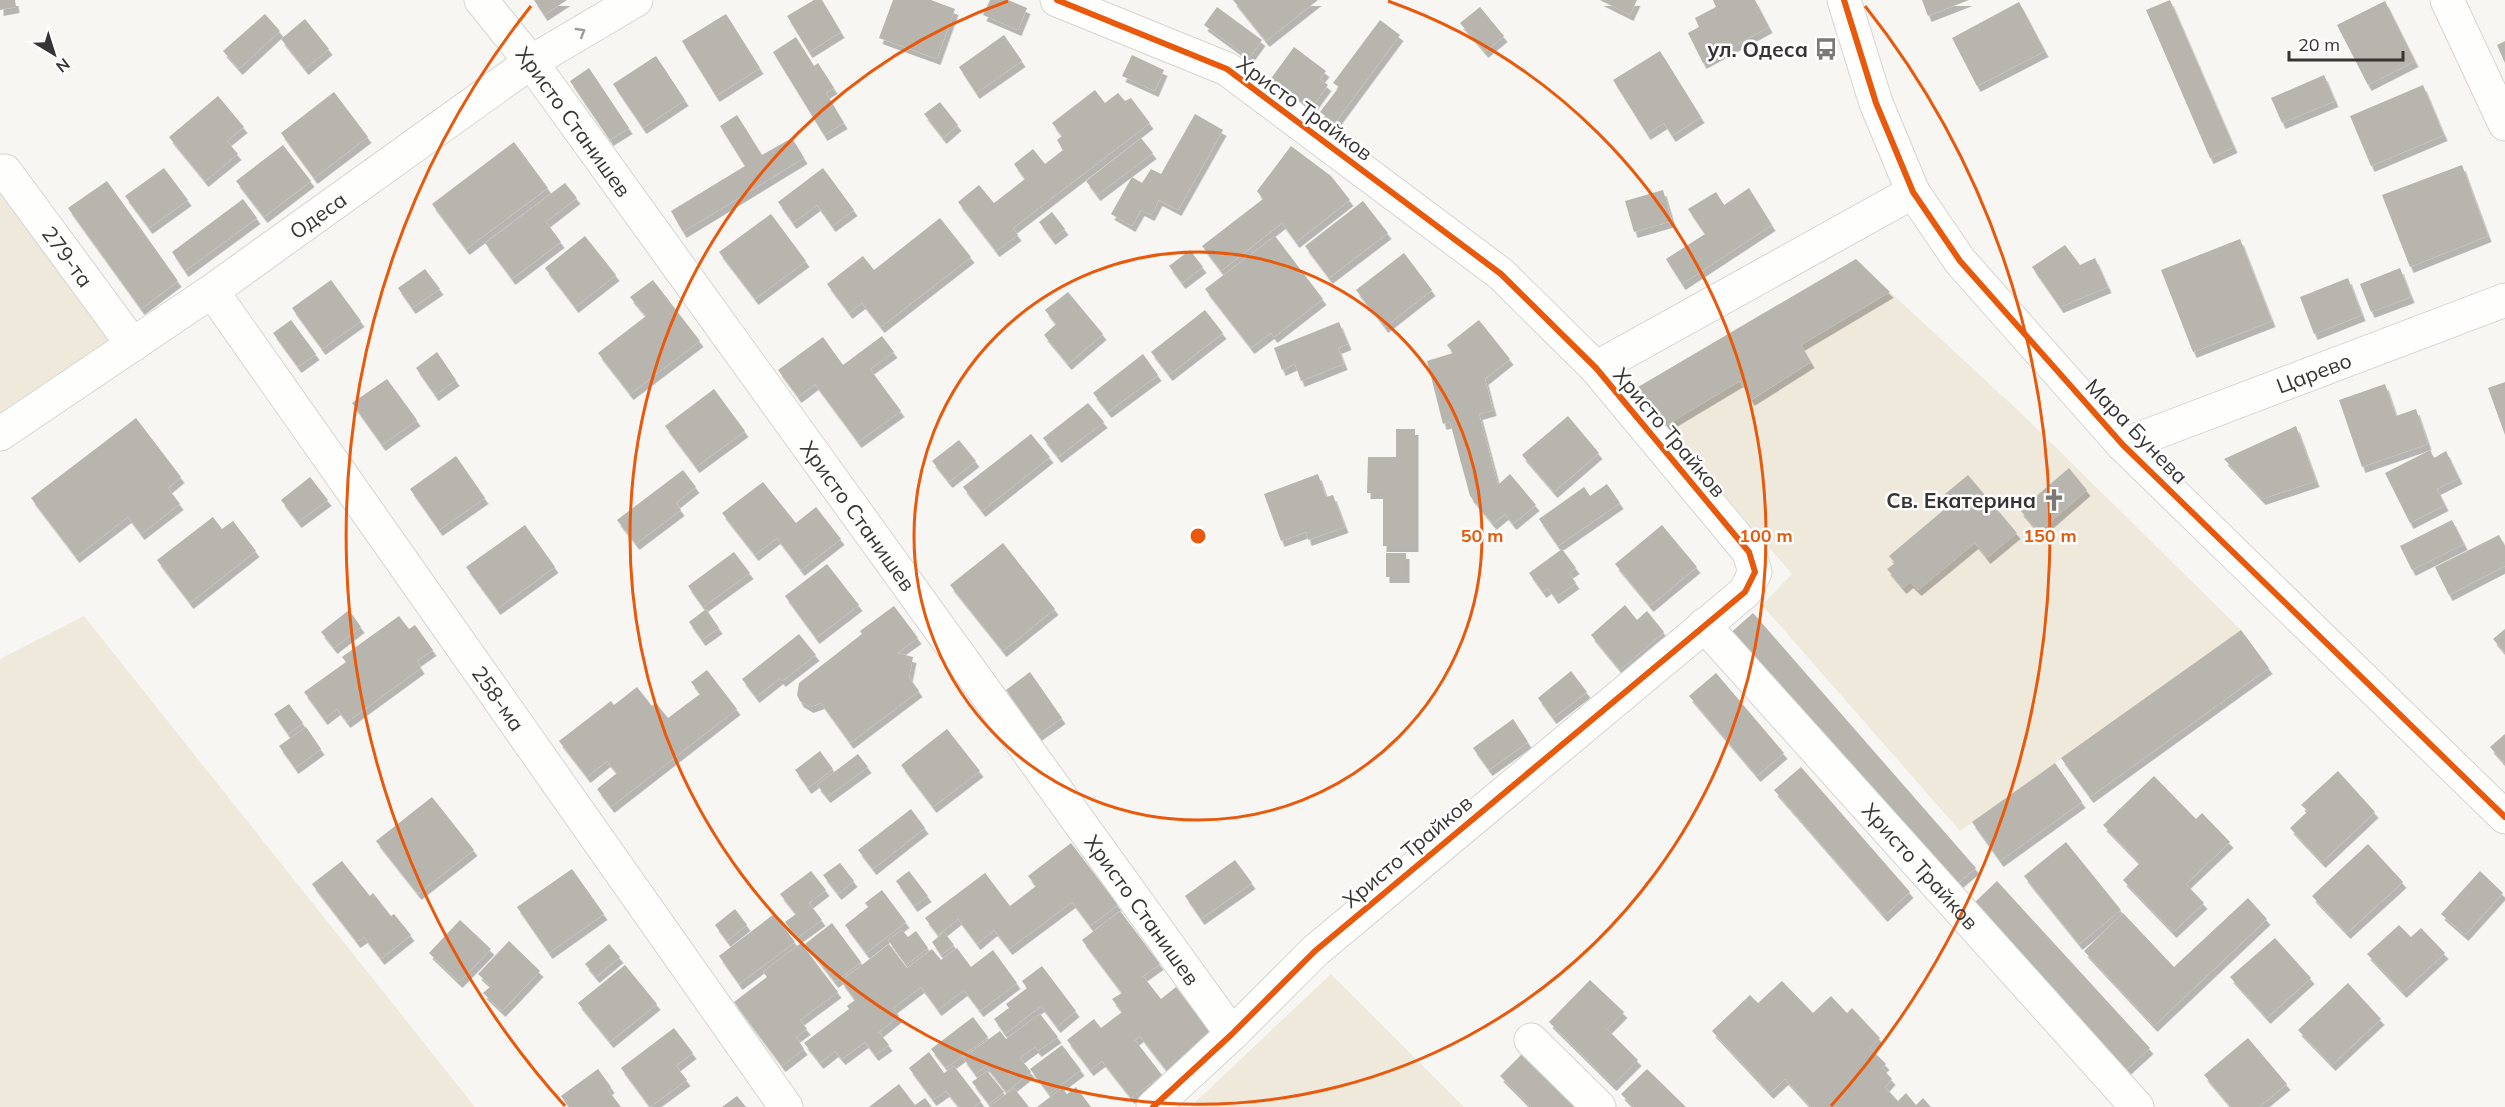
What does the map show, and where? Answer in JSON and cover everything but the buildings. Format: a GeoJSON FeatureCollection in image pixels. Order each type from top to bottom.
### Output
{"type":"FeatureCollection","features":[{"type":"Feature","properties":{"kind":"street","name":"Христо Станишев"},"geometry":{"type":"LineString","coordinates":[[481,0],[531,62],[1232,1034]]}},
{"type":"Feature","properties":{"kind":"street","name":"Одеса"},"geometry":{"type":"LineString","coordinates":[[0,434],[212,291],[531,62],[636,0]]}},
{"type":"Feature","properties":{"kind":"street","name":"Христо Трайков"},"geometry":{"type":"LineString","coordinates":[[1058,0],[1227,69],[1501,274],[1596,368],[1749,552],[1755,572],[1745,592],[1315,951],[1232,1034],[1153,1107]]}},
{"type":"Feature","properties":{"kind":"street","name":"Мара Бунева"},"geometry":{"type":"LineString","coordinates":[[1844,0],[1876,103],[1913,192],[1960,261],[2124,445],[2505,817]]}},
{"type":"Feature","properties":{"kind":"street"},"geometry":{"type":"LineString","coordinates":[[2447,0],[2505,124]]}},
{"type":"Feature","properties":{"kind":"street","name":"279-та"},"geometry":{"type":"LineString","coordinates":[[0,171],[5,171],[133,345]]}},
{"type":"Feature","properties":{"kind":"street","name":"Христо Трайков"},"geometry":{"type":"LineString","coordinates":[[1596,368],[1913,192]]}},
{"type":"Feature","properties":{"kind":"street","name":"258-ма"},"geometry":{"type":"LineString","coordinates":[[212,291],[786,1107]]}},
{"type":"Feature","properties":{"kind":"street","name":"Царево"},"geometry":{"type":"LineString","coordinates":[[2124,445],[2505,300]]}},
{"type":"Feature","properties":{"kind":"street","name":"Христо Трайков"},"geometry":{"type":"LineString","coordinates":[[1704,625],[2137,1107]]}},
{"type":"Feature","properties":{"kind":"street"},"geometry":{"type":"LineString","coordinates":[[1532,1040],[1599,1107]]}},
{"type":"Feature","properties":{"kind":"shaded area"},"geometry":{"type":"Polygon","coordinates":[[[0,171],[133,345],[0,434],[0,171]]]}},
{"type":"Feature","properties":{"kind":"shaded area"},"geometry":{"type":"Polygon","coordinates":[[[1890,292],[2023,415],[2241,630],[1960,831],[1762,605],[1792,574],[1665,426],[1740,381],[1752,400],[1811,362],[1801,345],[1890,292]]]}},
{"type":"Feature","properties":{"kind":"shaded area"},"geometry":{"type":"Polygon","coordinates":[[[84,616],[475,1107],[0,1107],[0,659],[84,616]]]}},
{"type":"Feature","properties":{"kind":"shaded area"},"geometry":{"type":"Polygon","coordinates":[[[1331,974],[1464,1107],[1190,1107],[1331,974]]]}},
{"type":"Feature","properties":{"kind":"cycle path"},"geometry":{"type":"LineString","coordinates":[[1057,0],[1227,69],[1501,274],[1596,368],[1749,552],[1755,572],[1745,592],[1315,951],[1232,1034],[1153,1107]]}},
{"type":"Feature","properties":{"kind":"cycle path"},"geometry":{"type":"LineString","coordinates":[[1844,0],[1876,103],[1913,192],[1960,261],[2123,445],[2505,817]]}},
{"type":"Feature","properties":{"kind":"place","name":"ул. Одеса"},"geometry":{"type":"Point","coordinates":[1826,49]}},
{"type":"Feature","properties":{"kind":"place","name":"Св. Екатерина"},"geometry":{"type":"Point","coordinates":[2054,500]}}]}
